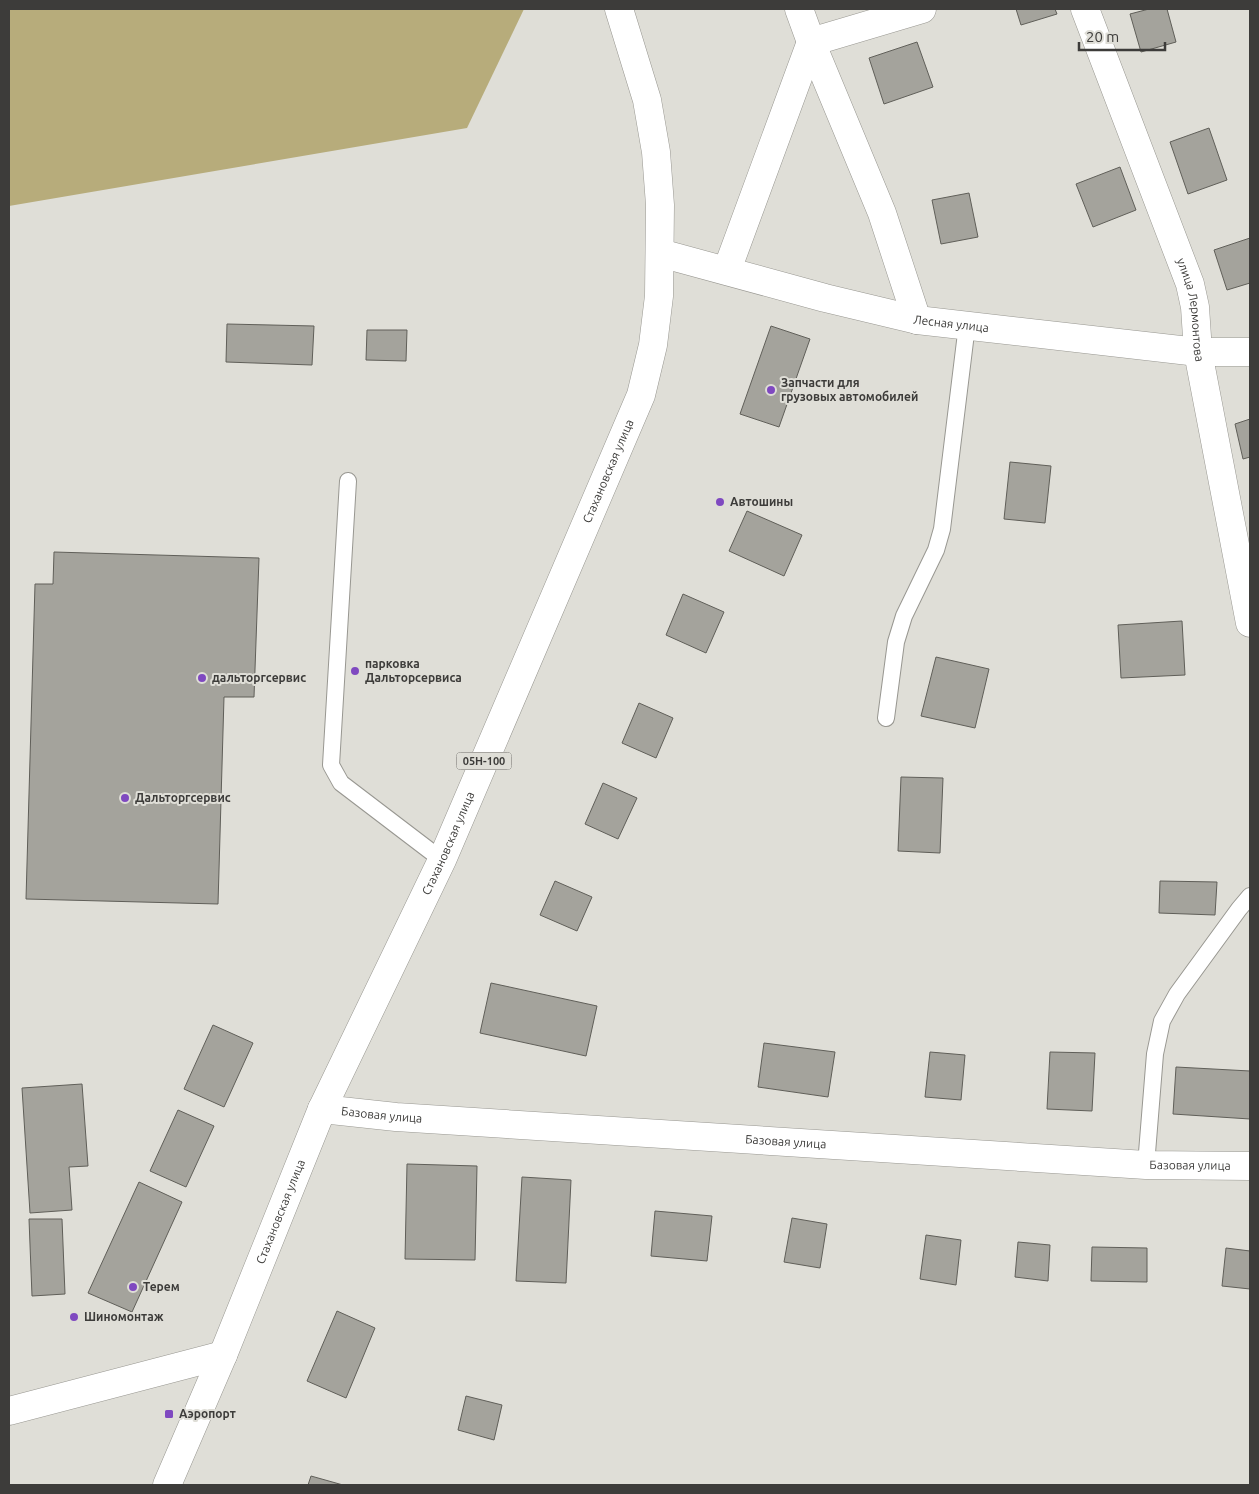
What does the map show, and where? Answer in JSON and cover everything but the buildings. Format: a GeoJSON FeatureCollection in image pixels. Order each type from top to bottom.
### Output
{"type":"FeatureCollection","features":[{"type":"Feature","properties":{"kind":"street","name":"Стахановская улица"},"geometry":{"type":"LineString","coordinates":[[167,1485],[223,1355],[322,1109],[442,860],[641,394],[653,345],[659,296],[660,205],[656,152],[647,100],[619,9]]}},
{"type":"Feature","properties":{"kind":"street"},"geometry":{"type":"LineString","coordinates":[[799,9],[882,213],[917,320]]}},
{"type":"Feature","properties":{"kind":"street"},"geometry":{"type":"LineString","coordinates":[[811,42],[922,9]]}},
{"type":"Feature","properties":{"kind":"street","name":"улица Лермонтова"},"geometry":{"type":"LineString","coordinates":[[1085,9],[1190,284],[1195,307],[1198,352],[1250,623]]}},
{"type":"Feature","properties":{"kind":"street"},"geometry":{"type":"LineString","coordinates":[[727,270],[811,42]]}},
{"type":"Feature","properties":{"kind":"street","name":"Лесная улица"},"geometry":{"type":"LineString","coordinates":[[660,253],[825,298],[917,320],[1198,352],[1250,352]]}},
{"type":"Feature","properties":{"kind":"street","name":"Базовая улица"},"geometry":{"type":"LineString","coordinates":[[322,1109],[406,1118],[1146,1165],[1250,1166]]}},
{"type":"Feature","properties":{"kind":"street"},"geometry":{"type":"LineString","coordinates":[[9,1411],[223,1355]]}},
{"type":"Feature","properties":{"kind":"lane"},"geometry":{"type":"LineString","coordinates":[[886,718],[896,642],[904,616],[936,550],[942,529],[967,325]]}},
{"type":"Feature","properties":{"kind":"lane"},"geometry":{"type":"LineString","coordinates":[[348,481],[331,765],[341,783],[442,860]]}},
{"type":"Feature","properties":{"kind":"lane"},"geometry":{"type":"LineString","coordinates":[[1146,1165],[1155,1054],[1162,1021],[1177,994],[1250,896]]}},
{"type":"Feature","properties":{"kind":"shaded area"},"geometry":{"type":"Polygon","coordinates":[[[9,9],[524,9],[467,128],[9,206],[9,9]]]}},
{"type":"Feature","properties":{"kind":"place","name":"Запчасти для грузовых автомобилей"},"geometry":{"type":"Point","coordinates":[771,390]}},
{"type":"Feature","properties":{"kind":"place","name":"Автошины"},"geometry":{"type":"Point","coordinates":[720,502]}},
{"type":"Feature","properties":{"kind":"place","name":"парковка Дальторсервиса"},"geometry":{"type":"Point","coordinates":[355,671]}},
{"type":"Feature","properties":{"kind":"place","name":"дальторгсервис"},"geometry":{"type":"Point","coordinates":[202,678]}},
{"type":"Feature","properties":{"kind":"place","name":"Дальторгсервис"},"geometry":{"type":"Point","coordinates":[125,798]}},
{"type":"Feature","properties":{"kind":"place","name":"Терем"},"geometry":{"type":"Point","coordinates":[133,1287]}},
{"type":"Feature","properties":{"kind":"place","name":"Шиномонтаж"},"geometry":{"type":"Point","coordinates":[74,1317]}},
{"type":"Feature","properties":{"kind":"place","name":"Аэропорт"},"geometry":{"type":"Point","coordinates":[169,1414]}}]}
